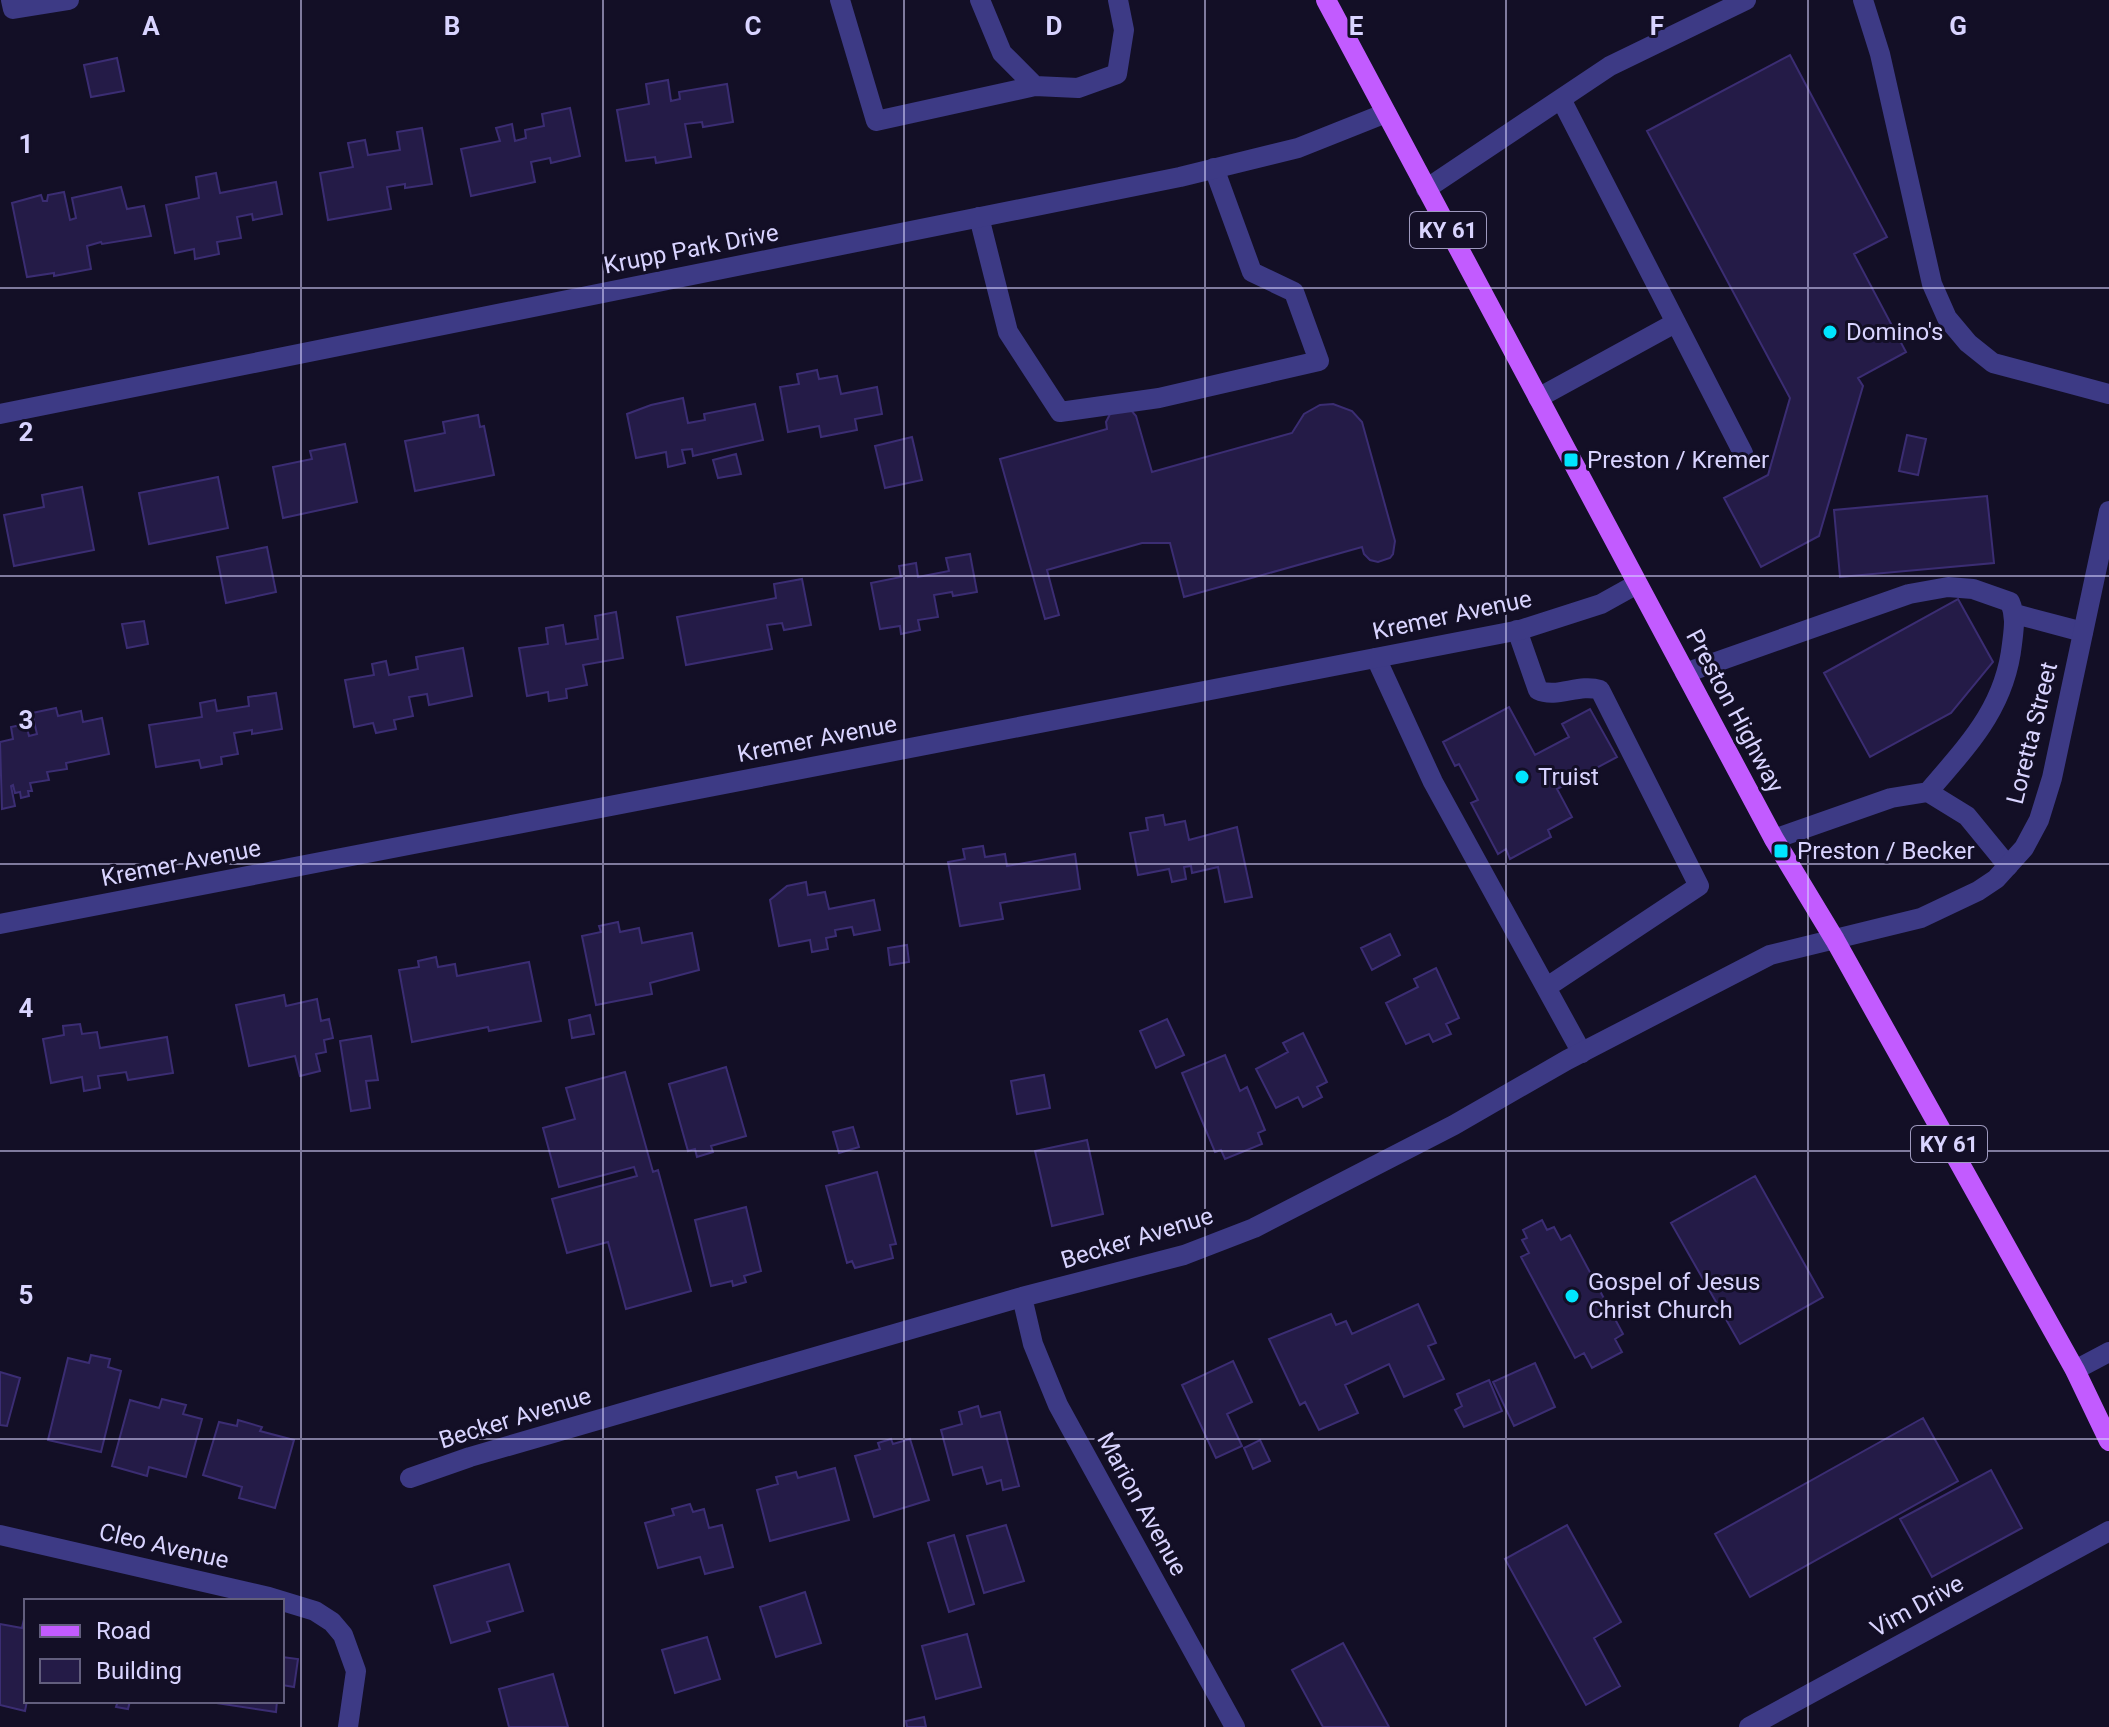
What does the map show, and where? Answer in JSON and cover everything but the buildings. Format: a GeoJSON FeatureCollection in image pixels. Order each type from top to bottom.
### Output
{"type":"FeatureCollection","features":[{"type":"Feature","properties":{"kind":"main road","name":"Preston Highway"},"geometry":{"type":"LineString","coordinates":[[1326,0],[1774,839],[1835,940],[2075,1370],[2109,1441]]}},
{"type":"Feature","properties":{"kind":"street"},"geometry":{"type":"LineString","coordinates":[[11,0],[13,9],[69,0]]}},
{"type":"Feature","properties":{"kind":"street"},"geometry":{"type":"LineString","coordinates":[[840,0],[876,121],[1035,86],[1078,88],[1117,74],[1124,30],[1118,0]]}},
{"type":"Feature","properties":{"kind":"street"},"geometry":{"type":"LineString","coordinates":[[980,0],[1002,53],[1035,86]]}},
{"type":"Feature","properties":{"kind":"street"},"geometry":{"type":"LineString","coordinates":[[1426,189],[1610,66],[1746,0]]}},
{"type":"Feature","properties":{"kind":"street"},"geometry":{"type":"LineString","coordinates":[[1863,0],[1884,70],[1932,284],[1947,318],[1968,343],[1993,363],[2109,394]]}},
{"type":"Feature","properties":{"kind":"street"},"geometry":{"type":"LineString","coordinates":[[1561,99],[1743,453]]}},
{"type":"Feature","properties":{"kind":"street","name":"Krupp Park Drive"},"geometry":{"type":"LineString","coordinates":[[2,408],[979,217],[1214,168],[1298,148],[1386,113]]}},
{"type":"Feature","properties":{"kind":"street"},"geometry":{"type":"LineString","coordinates":[[979,217],[1008,332],[1060,412],[1159,398],[1319,361],[1294,292],[1252,272],[1214,168]]}},
{"type":"Feature","properties":{"kind":"street"},"geometry":{"type":"LineString","coordinates":[[1538,398],[1675,323]]}},
{"type":"Feature","properties":{"kind":"street","name":"Loretta Street"},"geometry":{"type":"LineString","coordinates":[[1835,940],[1921,918],[1978,891],[1996,879],[2024,848],[2039,820],[2052,778],[2109,511]]}},
{"type":"Feature","properties":{"kind":"street","name":"Kremer Avenue"},"geometry":{"type":"LineString","coordinates":[[0,924],[1517,630],[1601,604],[1637,584]]}},
{"type":"Feature","properties":{"kind":"street"},"geometry":{"type":"LineString","coordinates":[[1685,673],[1909,594],[1948,587],[1973,589],[2010,602],[2015,614],[2010,663],[2000,695],[1989,717],[1928,792]]}},
{"type":"Feature","properties":{"kind":"street"},"geometry":{"type":"LineString","coordinates":[[2015,614],[2083,632]]}},
{"type":"Feature","properties":{"kind":"street"},"geometry":{"type":"LineString","coordinates":[[1517,630],[1538,690],[1558,692],[1588,686],[1600,690],[1699,886],[1547,987]]}},
{"type":"Feature","properties":{"kind":"street"},"geometry":{"type":"LineString","coordinates":[[1376,658],[1433,782],[1582,1053]]}},
{"type":"Feature","properties":{"kind":"street"},"geometry":{"type":"LineString","coordinates":[[1774,839],[1891,798],[1928,792],[1967,816],[2008,866]]}},
{"type":"Feature","properties":{"kind":"street","name":"Becker Avenue"},"geometry":{"type":"LineString","coordinates":[[410,1478],[470,1457],[1022,1297],[1184,1255],[1254,1228],[1454,1125],[1582,1053],[1770,955],[1835,940]]}},
{"type":"Feature","properties":{"kind":"street","name":"Marion Avenue"},"geometry":{"type":"LineString","coordinates":[[1022,1297],[1033,1344],[1058,1405],[1235,1727]]}},
{"type":"Feature","properties":{"kind":"street"},"geometry":{"type":"LineString","coordinates":[[2075,1370],[2109,1352]]}},
{"type":"Feature","properties":{"kind":"street","name":"Vim Drive"},"geometry":{"type":"LineString","coordinates":[[1749,1727],[2109,1531]]}},
{"type":"Feature","properties":{"kind":"street","name":"Cleo Avenue"},"geometry":{"type":"LineString","coordinates":[[0,1535],[276,1599]]}},
{"type":"Feature","properties":{"kind":"street","name":"Cleo Avenue"},"geometry":{"type":"LineString","coordinates":[[284,1602],[315,1611],[332,1622],[343,1635],[356,1671],[348,1727]]}},
{"type":"Feature","properties":{"kind":"place","name":"Domino's"},"geometry":{"type":"Point","coordinates":[1830,332]}},
{"type":"Feature","properties":{"kind":"place","name":"Preston / Kremer"},"geometry":{"type":"Point","coordinates":[1571,460]}},
{"type":"Feature","properties":{"kind":"place","name":"Truist"},"geometry":{"type":"Point","coordinates":[1522,777]}},
{"type":"Feature","properties":{"kind":"place","name":"Preston / Becker"},"geometry":{"type":"Point","coordinates":[1781,851]}},
{"type":"Feature","properties":{"kind":"place","name":"Gospel of Jesus Christ Church"},"geometry":{"type":"Point","coordinates":[1572,1296]}}]}
